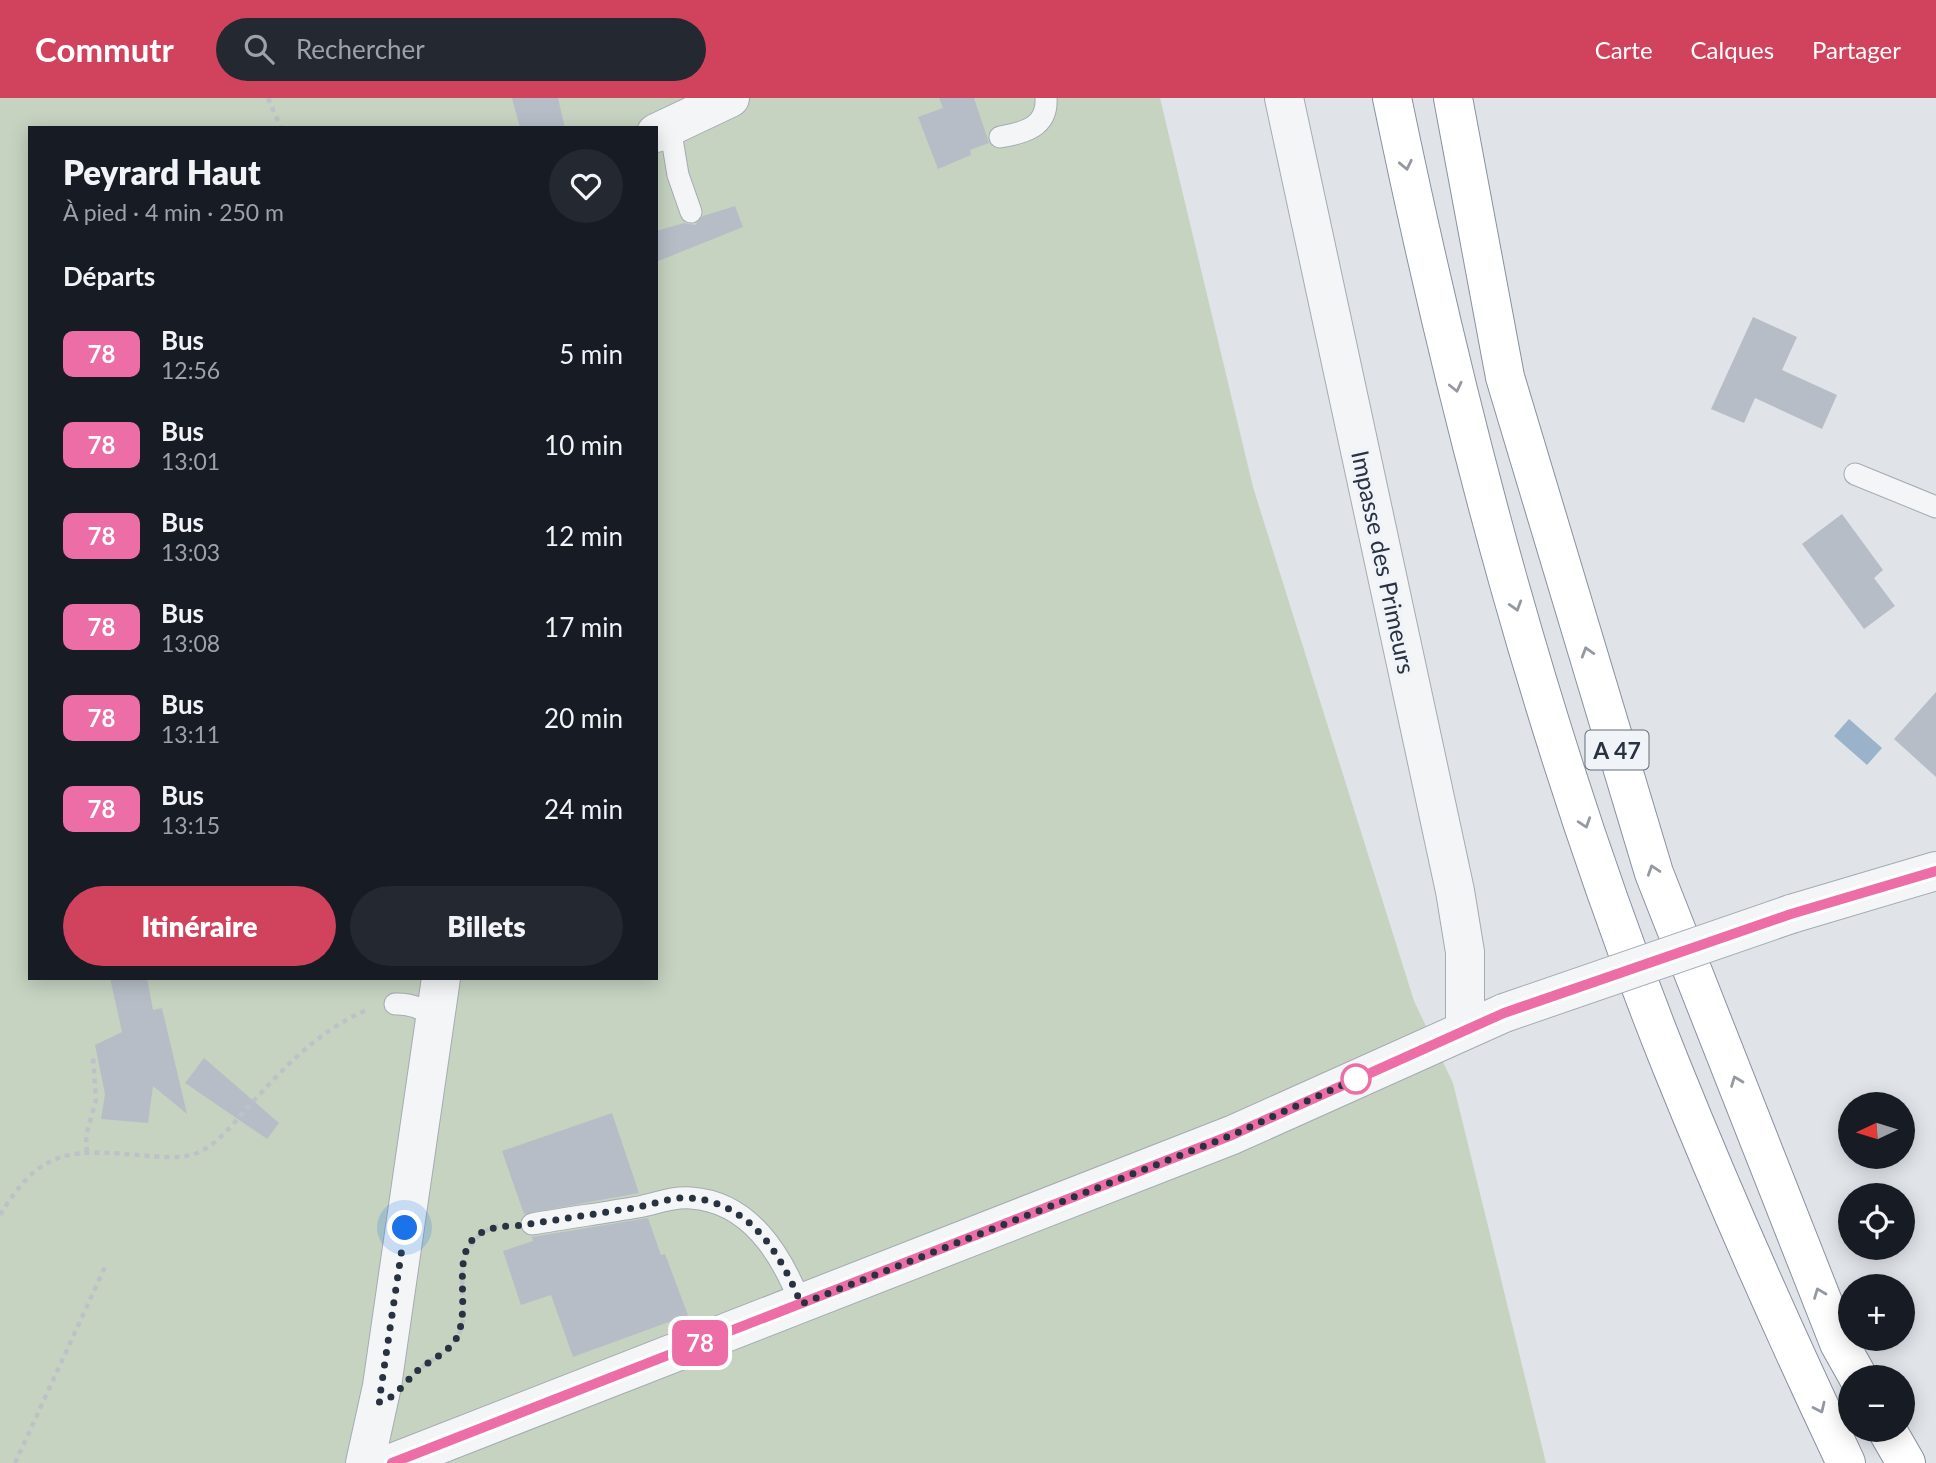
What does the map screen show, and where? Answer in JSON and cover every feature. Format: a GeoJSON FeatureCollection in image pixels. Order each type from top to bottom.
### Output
{"type":"FeatureCollection","features":[{"type":"Feature","properties":{"kind":"highway","name":"A 47"},"geometry":{"type":"LineString","coordinates":[[1392,98],[1462,413],[1556,737],[1612,906],[1671,1065],[1793,1353],[1846,1463]]}},
{"type":"Feature","properties":{"kind":"highway","name":"A 47"},"geometry":{"type":"LineString","coordinates":[[1453,98],[1505,377],[1654,873],[1839,1343],[1851,1365]]}},
{"type":"Feature","properties":{"kind":"highway"},"geometry":{"type":"LineString","coordinates":[[1894,1442],[1906,1463]]}},
{"type":"Feature","properties":{"kind":"street"},"geometry":{"type":"LineString","coordinates":[[675,119],[730,98]]}},
{"type":"Feature","properties":{"kind":"street","name":"Impasse des Primeurs"},"geometry":{"type":"LineString","coordinates":[[1284,98],[1455,891],[1465,952],[1465,1029]]}},
{"type":"Feature","properties":{"kind":"street"},"geometry":{"type":"LineString","coordinates":[[391,1463],[1232,1135],[1504,1013],[1791,914],[1936,871]]}},
{"type":"Feature","properties":{"kind":"street"},"geometry":{"type":"LineString","coordinates":[[365,1463],[379,1402],[441,980]]}},
{"type":"Feature","properties":{"kind":"lane"},"geometry":{"type":"LineString","coordinates":[[1000,136],[1035,127],[1043,117],[1046,98]]}},
{"type":"Feature","properties":{"kind":"lane"},"geometry":{"type":"LineString","coordinates":[[675,119],[678,175],[691,212]]}},
{"type":"Feature","properties":{"kind":"lane"},"geometry":{"type":"LineString","coordinates":[[1855,474],[1936,507]]}},
{"type":"Feature","properties":{"kind":"lane"},"geometry":{"type":"LineString","coordinates":[[395,1004],[405,1003],[421,1008],[435,1017]]}},
{"type":"Feature","properties":{"kind":"lane"},"geometry":{"type":"LineString","coordinates":[[531,1224],[668,1199],[692,1198],[710,1203],[741,1216],[765,1235],[779,1256],[801,1304]]}},
{"type":"Feature","properties":{"kind":"path"},"geometry":{"type":"LineString","coordinates":[[268,98],[280,126]]}},
{"type":"Feature","properties":{"kind":"path"},"geometry":{"type":"LineString","coordinates":[[0,1215],[26,1180],[48,1161],[69,1153],[173,1157],[195,1154],[214,1144],[293,1058],[325,1032],[373,1007],[395,1004]]}},
{"type":"Feature","properties":{"kind":"path"},"geometry":{"type":"LineString","coordinates":[[87,1152],[86,1136],[96,1100],[93,1057]]}},
{"type":"Feature","properties":{"kind":"path"},"geometry":{"type":"LineString","coordinates":[[379,1402],[387,1401],[418,1370],[456,1340],[462,1307],[461,1266],[470,1246],[480,1234],[495,1226],[531,1224]]}},
{"type":"Feature","properties":{"kind":"path"},"geometry":{"type":"LineString","coordinates":[[15,1463],[105,1267]]}},
{"type":"Feature","properties":{"kind":"green space"},"geometry":{"type":"Polygon","coordinates":[[[0,98],[1160,98],[1253,487],[1414,1001],[1453,1083],[1546,1463],[0,1463],[0,98]]]}},
{"type":"Feature","properties":{"kind":"water"},"geometry":{"type":"Polygon","coordinates":[[[1849,719],[1882,748],[1867,765],[1834,736],[1849,719]]]}},
{"type":"Feature","properties":{"kind":"building"},"geometry":{"type":"Polygon","coordinates":[[[512,98],[558,98],[565,126],[519,126],[512,98]]]}},
{"type":"Feature","properties":{"kind":"building"},"geometry":{"type":"Polygon","coordinates":[[[939,98],[974,98],[989,143],[970,150],[971,155],[938,169],[918,117],[943,108],[939,98]]]}},
{"type":"Feature","properties":{"kind":"building"},"geometry":{"type":"Polygon","coordinates":[[[735,206],[743,227],[658,261],[658,230],[684,223],[695,225],[703,216],[735,206]]]}},
{"type":"Feature","properties":{"kind":"building"},"geometry":{"type":"Polygon","coordinates":[[[1753,317],[1797,337],[1782,370],[1837,395],[1822,429],[1755,398],[1744,423],[1711,409],[1753,317]]]}},
{"type":"Feature","properties":{"kind":"building"},"geometry":{"type":"Polygon","coordinates":[[[1842,514],[1883,570],[1874,578],[1895,606],[1864,629],[1802,544],[1842,514]]]}},
{"type":"Feature","properties":{"kind":"building"},"geometry":{"type":"Polygon","coordinates":[[[1936,692],[1936,777],[1894,739],[1936,692]]]}},
{"type":"Feature","properties":{"kind":"building"},"geometry":{"type":"Polygon","coordinates":[[[110,980],[147,980],[153,1010],[162,1008],[187,1114],[153,1086],[148,1123],[101,1119],[105,1094],[95,1045],[122,1032],[110,980]]]}},
{"type":"Feature","properties":{"kind":"building"},"geometry":{"type":"Polygon","coordinates":[[[204,1058],[279,1123],[267,1139],[185,1083],[204,1058]]]}},
{"type":"Feature","properties":{"kind":"building"},"geometry":{"type":"Polygon","coordinates":[[[612,1113],[639,1193],[524,1214],[502,1151],[612,1113]]]}},
{"type":"Feature","properties":{"kind":"building"},"geometry":{"type":"Polygon","coordinates":[[[648,1218],[688,1315],[573,1357],[551,1295],[521,1305],[503,1251],[533,1241],[532,1237],[648,1218]]]}},
{"type":"Feature","properties":{"kind":"bus line","name":"78"},"geometry":{"type":"LineString","coordinates":[[392,1463],[1232,1135],[1504,1013],[1791,914],[1936,871]]}},
{"type":"Feature","properties":{"kind":"route"},"geometry":{"type":"LineString","coordinates":[[405,1228],[379,1402],[387,1401],[418,1370],[456,1340],[462,1307],[461,1266],[470,1246],[480,1234],[495,1226],[516,1226],[641,1206],[668,1199],[692,1198],[741,1216],[765,1235],[779,1256],[801,1304],[1232,1135],[1358,1078],[1356,1079]]}}]}
